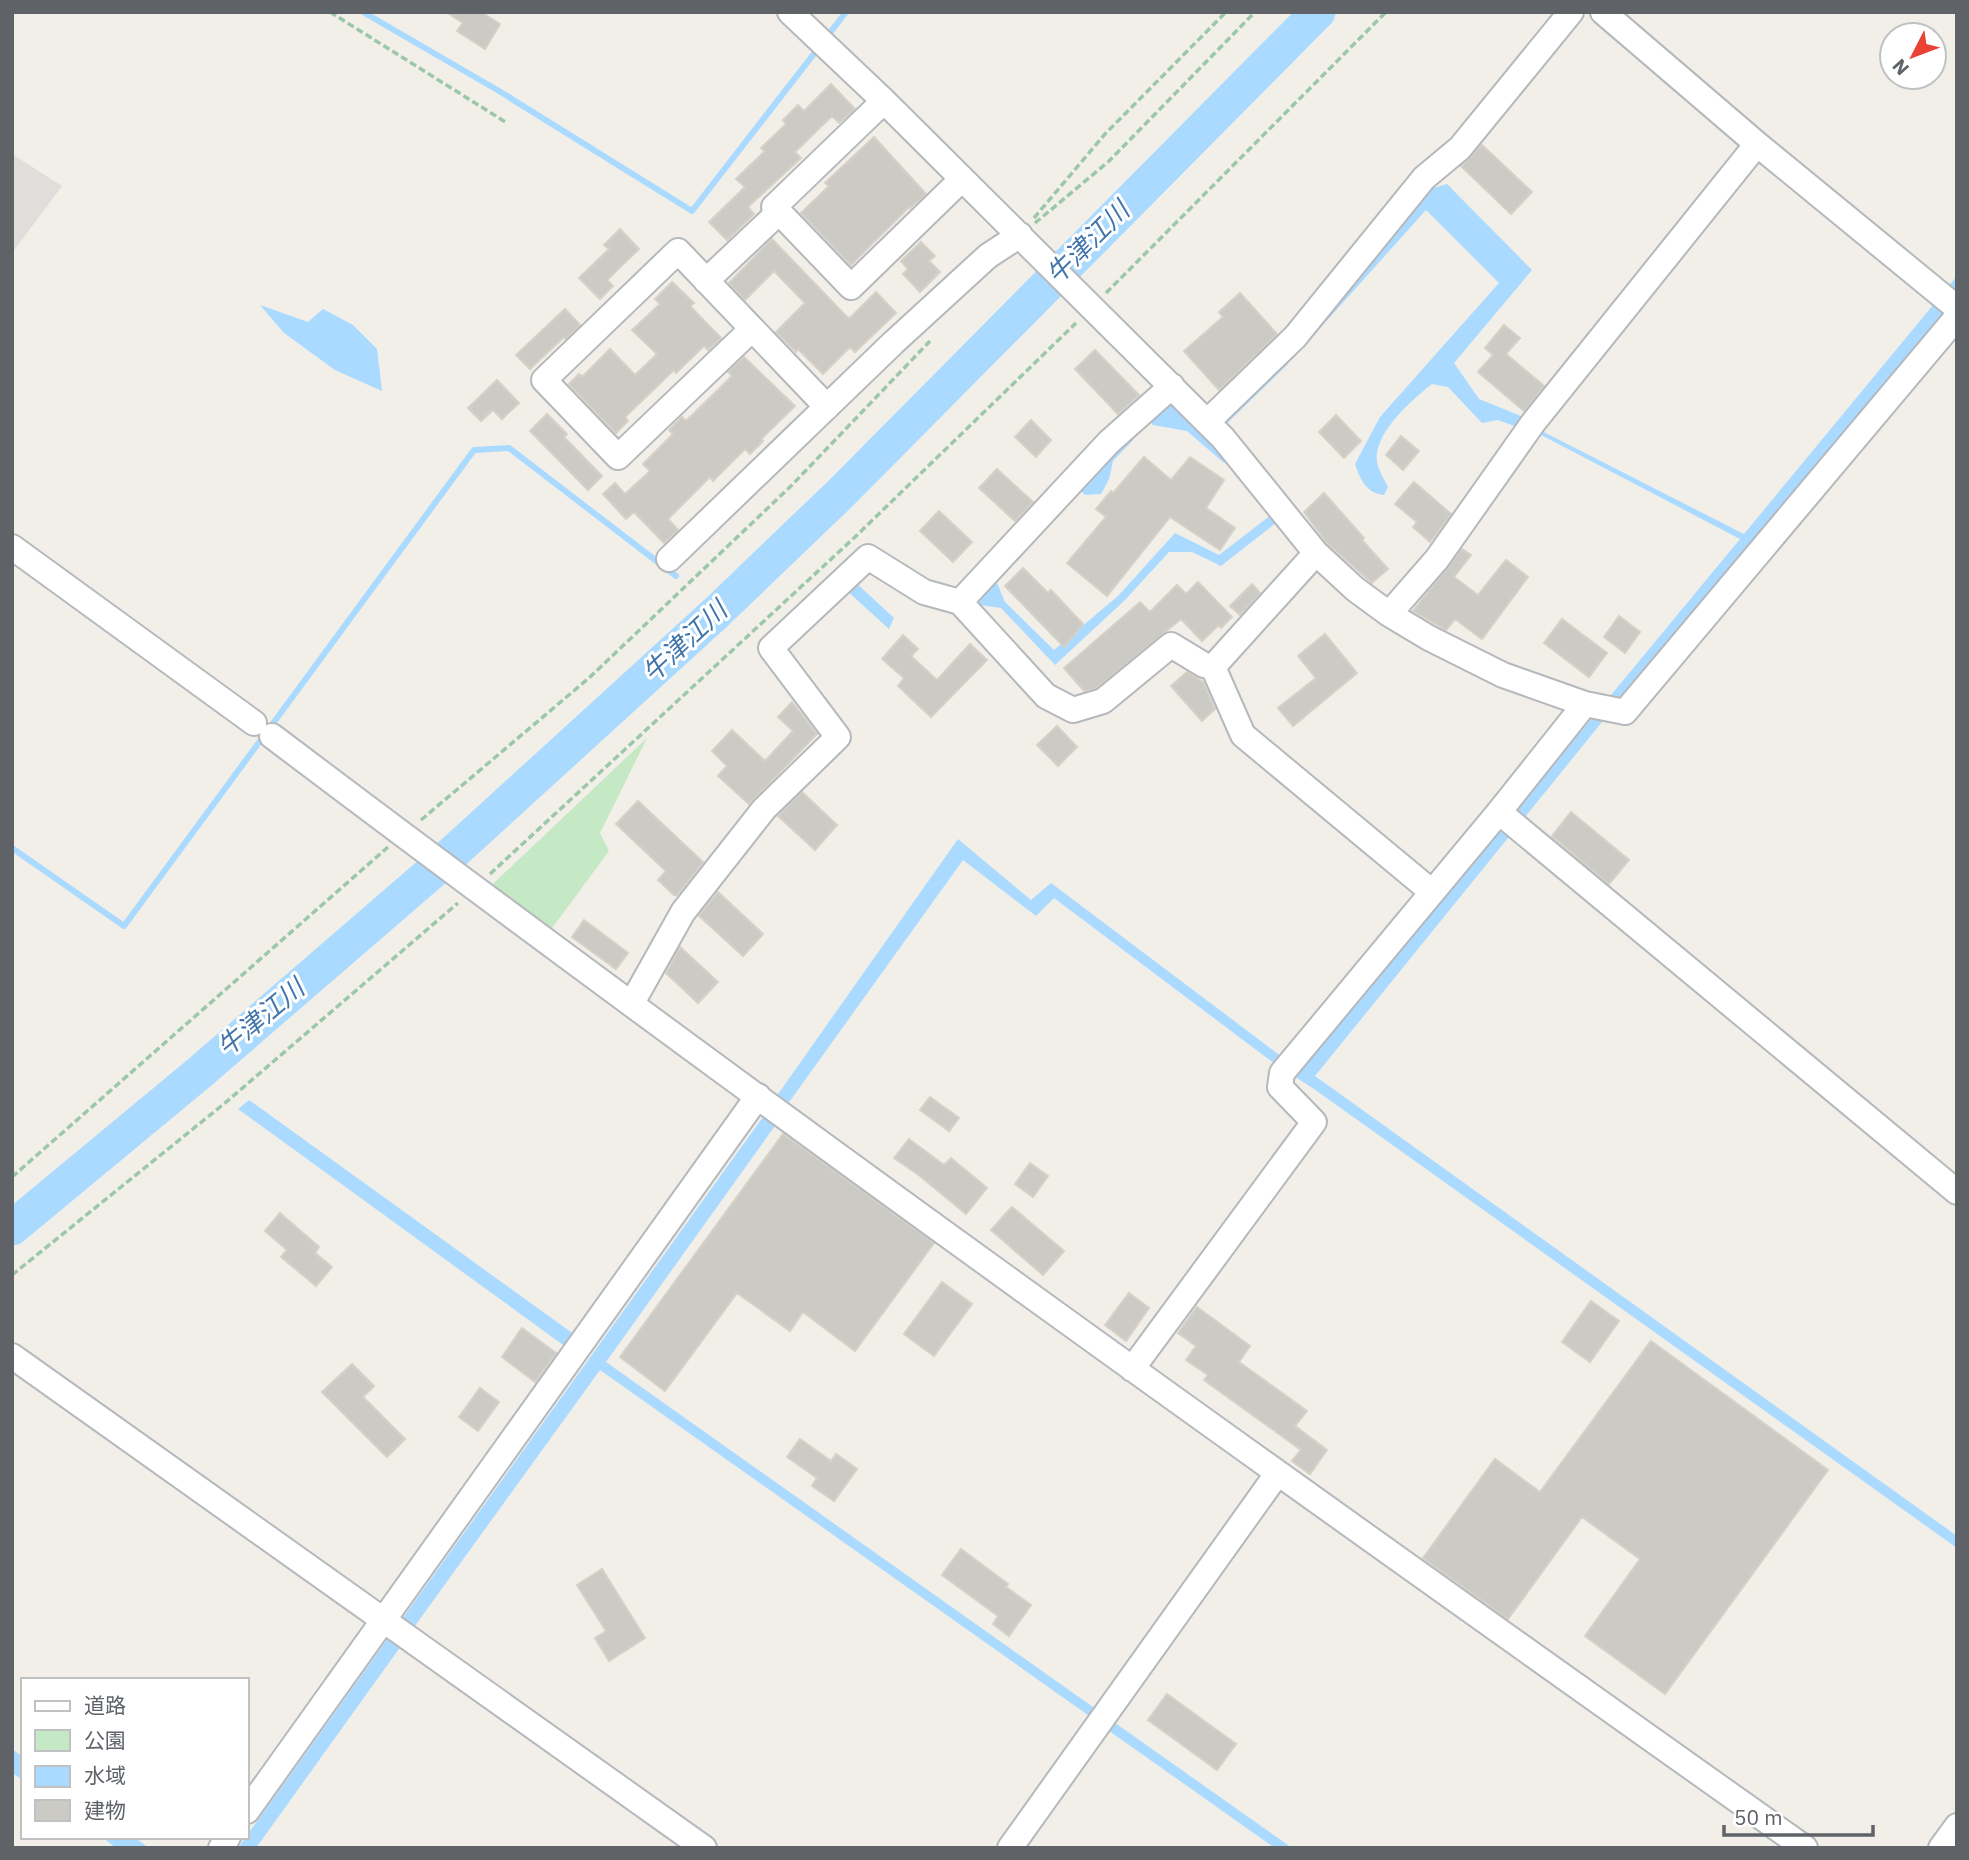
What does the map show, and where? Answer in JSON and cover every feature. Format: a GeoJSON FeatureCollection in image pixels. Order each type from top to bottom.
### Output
{"type":"FeatureCollection","features":[{"type":"Feature","properties":{"kind":"street"},"geometry":{"type":"LineString","coordinates":[[790,12],[834,52],[1172,386],[1215,430],[1316,553],[1355,589],[1429,638],[1503,675],[1598,707],[1626,712],[1957,317]]}},
{"type":"Feature","properties":{"kind":"street"},"geometry":{"type":"LineString","coordinates":[[1215,430],[1295,337],[1424,178],[1460,148],[1571,12]]}},
{"type":"Feature","properties":{"kind":"street"},"geometry":{"type":"LineString","coordinates":[[1603,12],[1757,144],[1947,300]]}},
{"type":"Feature","properties":{"kind":"street"},"geometry":{"type":"LineString","coordinates":[[884,101],[774,207],[850,287],[962,179]]}},
{"type":"Feature","properties":{"kind":"street"},"geometry":{"type":"LineString","coordinates":[[1389,614],[1437,559],[1530,427],[1757,144]]}},
{"type":"Feature","properties":{"kind":"street"},"geometry":{"type":"LineString","coordinates":[[706,281],[779,212]]}},
{"type":"Feature","properties":{"kind":"street"},"geometry":{"type":"LineString","coordinates":[[670,559],[988,256],[1020,235]]}},
{"type":"Feature","properties":{"kind":"street"},"geometry":{"type":"LineString","coordinates":[[752,329],[618,457],[544,380],[678,251],[827,407]]}},
{"type":"Feature","properties":{"kind":"street"},"geometry":{"type":"LineString","coordinates":[[960,602],[1109,442],[1172,386]]}},
{"type":"Feature","properties":{"kind":"street"},"geometry":{"type":"LineString","coordinates":[[12,547],[1132,1369],[1805,1848]]}},
{"type":"Feature","properties":{"kind":"street"},"geometry":{"type":"LineString","coordinates":[[1213,667],[1316,553]]}},
{"type":"Feature","properties":{"kind":"street"},"geometry":{"type":"LineString","coordinates":[[632,1003],[683,912],[764,809],[838,737],[771,648],[868,557],[925,592],[960,602],[1046,696],[1073,710],[1103,701],[1171,645],[1204,665],[1213,667]]}},
{"type":"Feature","properties":{"kind":"street"},"geometry":{"type":"LineString","coordinates":[[1213,667],[1243,734],[1432,892]]}},
{"type":"Feature","properties":{"kind":"street"},"geometry":{"type":"LineString","coordinates":[[1132,1369],[1314,1122],[1280,1087],[1289,1065],[1499,812],[1598,707]]}},
{"type":"Feature","properties":{"kind":"street"},"geometry":{"type":"LineString","coordinates":[[1499,812],[1957,1192]]}},
{"type":"Feature","properties":{"kind":"street"},"geometry":{"type":"LineString","coordinates":[[248,1810],[758,1097]]}},
{"type":"Feature","properties":{"kind":"street"},"geometry":{"type":"LineString","coordinates":[[12,1356],[704,1848]]}},
{"type":"Feature","properties":{"kind":"street"},"geometry":{"type":"LineString","coordinates":[[1010,1848],[1277,1474]]}},
{"type":"Feature","properties":{"kind":"street"},"geometry":{"type":"LineString","coordinates":[[1941,1848],[1957,1826]]}},
{"type":"Feature","properties":{"kind":"path"},"geometry":{"type":"LineString","coordinates":[[330,12],[507,123]]}},
{"type":"Feature","properties":{"kind":"path"},"geometry":{"type":"LineString","coordinates":[[1020,235],[1105,134],[1226,12]]}},
{"type":"Feature","properties":{"kind":"path"},"geometry":{"type":"LineString","coordinates":[[1020,235],[1108,162],[1255,12]]}},
{"type":"Feature","properties":{"kind":"path"},"geometry":{"type":"LineString","coordinates":[[12,1275],[225,1103],[475,888],[855,537],[1092,308],[1386,12]]}},
{"type":"Feature","properties":{"kind":"path"},"geometry":{"type":"LineString","coordinates":[[12,1177],[403,834],[599,669],[792,486],[932,340]]}},
{"type":"Feature","properties":{"kind":"shaded area"},"geometry":{"type":"Polygon","coordinates":[[[12,154],[62,186],[12,253],[12,154]]]}},
{"type":"Feature","properties":{"kind":"green space"},"geometry":{"type":"Polygon","coordinates":[[[647,738],[600,833],[609,851],[541,943],[477,899],[647,738]]]}},
{"type":"Feature","properties":{"kind":"water"},"geometry":{"type":"Polygon","coordinates":[[[1447,184],[1532,270],[1454,363],[1479,399],[1521,416],[1524,422],[1744,534],[1957,276],[1957,296],[1602,722],[1315,1076],[1957,1536],[1957,1548],[1314,1089],[1275,1064],[1054,898],[1036,916],[963,860],[787,1105],[776,1097],[958,839],[1031,900],[1051,883],[1282,1057],[1302,1069],[1740,539],[1522,425],[1517,427],[1498,420],[1482,423],[1448,387],[1432,384],[1396,418],[1381,440],[1377,462],[1388,487],[1384,495],[1368,488],[1355,464],[1380,417],[1499,283],[1426,210],[1286,366],[1213,437],[1229,460],[1224,463],[1187,431],[1153,425],[1150,420],[1164,406],[1174,405],[1204,433],[1430,189],[1447,184]]]}},
{"type":"Feature","properties":{"kind":"water"},"geometry":{"type":"Polygon","coordinates":[[[260,305],[308,322],[323,309],[353,325],[377,349],[382,391],[335,370],[284,333],[260,305]]]}},
{"type":"Feature","properties":{"kind":"water"},"geometry":{"type":"Polygon","coordinates":[[[1132,434],[1133,440],[1113,461],[1109,479],[1101,494],[1085,495],[1077,487],[1132,434]]]}},
{"type":"Feature","properties":{"kind":"water"},"geometry":{"type":"Polygon","coordinates":[[[1271,515],[1277,522],[1221,566],[1192,552],[1169,552],[1125,600],[1055,665],[1001,608],[980,605],[980,592],[994,576],[1005,602],[1054,650],[1118,596],[1175,533],[1219,555],[1271,515]]]}},
{"type":"Feature","properties":{"kind":"water"},"geometry":{"type":"Polygon","coordinates":[[[853,580],[894,618],[889,629],[845,589],[853,580]]]}},
{"type":"Feature","properties":{"kind":"water"},"geometry":{"type":"Polygon","coordinates":[[[249,1100],[575,1335],[566,1347],[238,1109],[249,1100]]]}},
{"type":"Feature","properties":{"kind":"water"},"geometry":{"type":"Polygon","coordinates":[[[765,1114],[777,1123],[606,1362],[1100,1712],[1095,1720],[600,1370],[412,1630],[400,1622],[765,1114]]]}},
{"type":"Feature","properties":{"kind":"water"},"geometry":{"type":"Polygon","coordinates":[[[389,1637],[401,1646],[256,1848],[238,1848],[244,1839],[248,1839],[248,1834],[389,1637]]]}},
{"type":"Feature","properties":{"kind":"water"},"geometry":{"type":"Polygon","coordinates":[[[1111,1720],[1292,1848],[1275,1848],[1105,1728],[1111,1720]]]}},
{"type":"Feature","properties":{"kind":"water"},"geometry":{"type":"Polygon","coordinates":[[[12,1749],[21,1756],[21,1779],[12,1773],[12,1749]]]}},
{"type":"Feature","properties":{"kind":"water"},"geometry":{"type":"Polygon","coordinates":[[[105,1839],[137,1839],[149,1848],[116,1848],[105,1839]]]}},
{"type":"Feature","properties":{"kind":"building"},"geometry":{"type":"Polygon","coordinates":[[[446,12],[481,12],[500,24],[485,49],[457,31],[463,23],[446,12]]]}},
{"type":"Feature","properties":{"kind":"building"},"geometry":{"type":"Polygon","coordinates":[[[831,84],[855,109],[839,123],[832,116],[795,152],[801,158],[748,207],[754,214],[727,240],[709,222],[745,187],[736,179],[765,151],[761,148],[786,124],[783,120],[798,105],[804,111],[831,84]]]}},
{"type":"Feature","properties":{"kind":"building"},"geometry":{"type":"Polygon","coordinates":[[[874,137],[926,194],[909,207],[851,265],[801,213],[829,186],[825,183],[874,137]]]}},
{"type":"Feature","properties":{"kind":"building"},"geometry":{"type":"Polygon","coordinates":[[[1482,145],[1532,192],[1511,214],[1461,166],[1482,145]]]}},
{"type":"Feature","properties":{"kind":"building"},"geometry":{"type":"Polygon","coordinates":[[[620,229],[639,249],[607,280],[613,286],[600,299],[579,278],[609,249],[604,245],[620,229]]]}},
{"type":"Feature","properties":{"kind":"building"},"geometry":{"type":"Polygon","coordinates":[[[772,239],[847,317],[850,318],[876,292],[896,313],[855,352],[850,347],[823,374],[776,332],[805,303],[774,271],[745,300],[729,283],[772,239]]]}},
{"type":"Feature","properties":{"kind":"building"},"geometry":{"type":"Polygon","coordinates":[[[921,242],[935,256],[929,261],[940,272],[920,292],[903,274],[908,269],[901,261],[921,242]]]}},
{"type":"Feature","properties":{"kind":"building"},"geometry":{"type":"Polygon","coordinates":[[[672,282],[694,303],[690,306],[721,338],[708,350],[704,346],[676,373],[674,370],[625,417],[628,421],[616,433],[569,384],[579,374],[582,377],[610,349],[635,375],[657,354],[632,330],[660,304],[655,299],[672,282]]]}},
{"type":"Feature","properties":{"kind":"building"},"geometry":{"type":"Polygon","coordinates":[[[1240,293],[1277,334],[1219,390],[1184,351],[1223,317],[1219,312],[1240,293]]]}},
{"type":"Feature","properties":{"kind":"building"},"geometry":{"type":"Polygon","coordinates":[[[565,309],[580,325],[530,369],[516,355],[565,309]]]}},
{"type":"Feature","properties":{"kind":"building"},"geometry":{"type":"Polygon","coordinates":[[[1504,325],[1520,338],[1506,354],[1544,386],[1524,411],[1478,372],[1493,355],[1485,348],[1504,325]]]}},
{"type":"Feature","properties":{"kind":"building"},"geometry":{"type":"Polygon","coordinates":[[[1095,350],[1139,395],[1118,414],[1075,369],[1095,350]]]}},
{"type":"Feature","properties":{"kind":"building"},"geometry":{"type":"Polygon","coordinates":[[[744,357],[795,406],[761,439],[763,441],[750,454],[745,449],[713,481],[710,477],[668,519],[678,530],[664,543],[634,512],[626,519],[603,494],[615,483],[625,494],[650,471],[643,464],[673,434],[669,430],[682,417],[686,421],[732,376],[728,372],[744,357]]]}},
{"type":"Feature","properties":{"kind":"building"},"geometry":{"type":"Polygon","coordinates":[[[497,380],[519,403],[502,419],[493,410],[481,421],[468,408],[497,380]]]}},
{"type":"Feature","properties":{"kind":"building"},"geometry":{"type":"Polygon","coordinates":[[[547,414],[567,434],[564,437],[602,476],[588,490],[530,431],[547,414]]]}},
{"type":"Feature","properties":{"kind":"building"},"geometry":{"type":"Polygon","coordinates":[[[1336,415],[1361,441],[1344,458],[1319,432],[1336,415]]]}},
{"type":"Feature","properties":{"kind":"building"},"geometry":{"type":"Polygon","coordinates":[[[1031,420],[1051,440],[1036,457],[1015,437],[1031,420]]]}},
{"type":"Feature","properties":{"kind":"building"},"geometry":{"type":"Polygon","coordinates":[[[1401,436],[1419,451],[1403,470],[1386,455],[1401,436]]]}},
{"type":"Feature","properties":{"kind":"building"},"geometry":{"type":"Polygon","coordinates":[[[1144,457],[1171,480],[1190,457],[1224,480],[1206,508],[1235,528],[1220,550],[1170,517],[1107,596],[1067,563],[1106,517],[1096,509],[1144,457]]]}},
{"type":"Feature","properties":{"kind":"building"},"geometry":{"type":"Polygon","coordinates":[[[997,469],[1033,502],[1015,521],[979,488],[997,469]]]}},
{"type":"Feature","properties":{"kind":"building"},"geometry":{"type":"Polygon","coordinates":[[[1414,482],[1451,514],[1430,542],[1413,527],[1417,522],[1395,504],[1414,482]]]}},
{"type":"Feature","properties":{"kind":"building"},"geometry":{"type":"Polygon","coordinates":[[[1324,493],[1388,569],[1372,583],[1327,543],[1304,512],[1324,493]]]}},
{"type":"Feature","properties":{"kind":"building"},"geometry":{"type":"Polygon","coordinates":[[[939,511],[972,542],[953,562],[920,531],[939,511]]]}},
{"type":"Feature","properties":{"kind":"building"},"geometry":{"type":"Polygon","coordinates":[[[1462,549],[1471,555],[1454,577],[1478,595],[1506,560],[1528,577],[1482,639],[1455,619],[1446,630],[1413,611],[1462,549]]]}},
{"type":"Feature","properties":{"kind":"building"},"geometry":{"type":"Polygon","coordinates":[[[1023,568],[1048,593],[1051,590],[1083,624],[1064,647],[1005,586],[1023,568]]]}},
{"type":"Feature","properties":{"kind":"building"},"geometry":{"type":"Polygon","coordinates":[[[1198,582],[1232,617],[1202,641],[1181,619],[1096,688],[1084,691],[1064,668],[1140,602],[1150,612],[1177,585],[1186,594],[1198,582]]]}},
{"type":"Feature","properties":{"kind":"building"},"geometry":{"type":"Polygon","coordinates":[[[1252,584],[1260,593],[1240,615],[1230,606],[1252,584]]]}},
{"type":"Feature","properties":{"kind":"building"},"geometry":{"type":"Polygon","coordinates":[[[1619,616],[1640,632],[1625,653],[1604,637],[1619,616]]]}},
{"type":"Feature","properties":{"kind":"building"},"geometry":{"type":"Polygon","coordinates":[[[1562,619],[1607,653],[1589,677],[1544,643],[1562,619]]]}},
{"type":"Feature","properties":{"kind":"building"},"geometry":{"type":"Polygon","coordinates":[[[1325,634],[1357,673],[1293,726],[1278,708],[1316,678],[1298,656],[1325,634]]]}},
{"type":"Feature","properties":{"kind":"building"},"geometry":{"type":"Polygon","coordinates":[[[903,635],[918,649],[911,656],[937,680],[970,644],[987,660],[931,717],[898,686],[904,678],[882,659],[903,635]]]}},
{"type":"Feature","properties":{"kind":"building"},"geometry":{"type":"Polygon","coordinates":[[[1187,672],[1203,682],[1215,709],[1202,721],[1171,686],[1187,672]]]}},
{"type":"Feature","properties":{"kind":"building"},"geometry":{"type":"Polygon","coordinates":[[[792,702],[817,734],[749,804],[718,776],[727,766],[712,751],[732,730],[765,761],[793,731],[778,717],[792,702]]]}},
{"type":"Feature","properties":{"kind":"building"},"geometry":{"type":"Polygon","coordinates":[[[1057,726],[1077,747],[1058,766],[1037,745],[1057,726]]]}},
{"type":"Feature","properties":{"kind":"building"},"geometry":{"type":"Polygon","coordinates":[[[802,792],[837,825],[815,850],[778,816],[802,792]]]}},
{"type":"Feature","properties":{"kind":"building"},"geometry":{"type":"Polygon","coordinates":[[[638,801],[703,862],[677,895],[658,880],[666,871],[616,824],[638,801]]]}},
{"type":"Feature","properties":{"kind":"building"},"geometry":{"type":"Polygon","coordinates":[[[1571,812],[1629,860],[1609,884],[1552,836],[1571,812]]]}},
{"type":"Feature","properties":{"kind":"building"},"geometry":{"type":"Polygon","coordinates":[[[718,892],[763,934],[743,956],[699,916],[718,892]]]}},
{"type":"Feature","properties":{"kind":"building"},"geometry":{"type":"Polygon","coordinates":[[[584,920],[628,953],[616,969],[572,937],[584,920]]]}},
{"type":"Feature","properties":{"kind":"building"},"geometry":{"type":"Polygon","coordinates":[[[680,947],[718,982],[698,1003],[666,973],[680,947]]]}},
{"type":"Feature","properties":{"kind":"building"},"geometry":{"type":"Polygon","coordinates":[[[930,1097],[959,1118],[949,1131],[920,1110],[930,1097]]]}},
{"type":"Feature","properties":{"kind":"building"},"geometry":{"type":"Polygon","coordinates":[[[783,1134],[934,1243],[855,1351],[803,1312],[790,1331],[737,1293],[665,1391],[620,1357],[783,1134]]]}},
{"type":"Feature","properties":{"kind":"building"},"geometry":{"type":"Polygon","coordinates":[[[909,1139],[944,1165],[951,1158],[987,1188],[966,1214],[894,1158],[909,1139]]]}},
{"type":"Feature","properties":{"kind":"building"},"geometry":{"type":"Polygon","coordinates":[[[1030,1163],[1048,1176],[1033,1197],[1015,1184],[1030,1163]]]}},
{"type":"Feature","properties":{"kind":"building"},"geometry":{"type":"Polygon","coordinates":[[[1012,1207],[1064,1251],[1043,1275],[991,1230],[1012,1207]]]}},
{"type":"Feature","properties":{"kind":"building"},"geometry":{"type":"Polygon","coordinates":[[[280,1213],[319,1247],[315,1253],[332,1267],[316,1286],[281,1257],[287,1250],[265,1231],[280,1213]]]}},
{"type":"Feature","properties":{"kind":"building"},"geometry":{"type":"Polygon","coordinates":[[[942,1282],[972,1304],[934,1356],[904,1334],[942,1282]]]}},
{"type":"Feature","properties":{"kind":"building"},"geometry":{"type":"Polygon","coordinates":[[[1129,1293],[1149,1308],[1126,1341],[1105,1325],[1129,1293]]]}},
{"type":"Feature","properties":{"kind":"building"},"geometry":{"type":"Polygon","coordinates":[[[1591,1301],[1619,1321],[1590,1362],[1562,1342],[1591,1301]]]}},
{"type":"Feature","properties":{"kind":"building"},"geometry":{"type":"Polygon","coordinates":[[[1197,1307],[1250,1346],[1239,1362],[1307,1411],[1295,1426],[1327,1450],[1310,1474],[1292,1461],[1301,1450],[1204,1380],[1208,1375],[1186,1360],[1196,1346],[1178,1333],[1197,1307]]]}},
{"type":"Feature","properties":{"kind":"building"},"geometry":{"type":"Polygon","coordinates":[[[522,1328],[556,1353],[535,1382],[502,1357],[522,1328]]]}},
{"type":"Feature","properties":{"kind":"building"},"geometry":{"type":"Polygon","coordinates":[[[1651,1341],[1828,1470],[1665,1694],[1585,1636],[1640,1559],[1582,1517],[1508,1619],[1423,1558],[1495,1459],[1540,1492],[1651,1341]]]}},
{"type":"Feature","properties":{"kind":"building"},"geometry":{"type":"Polygon","coordinates":[[[352,1364],[374,1386],[363,1397],[405,1439],[387,1457],[322,1392],[352,1364]]]}},
{"type":"Feature","properties":{"kind":"building"},"geometry":{"type":"Polygon","coordinates":[[[480,1388],[499,1402],[478,1431],[459,1417],[480,1388]]]}},
{"type":"Feature","properties":{"kind":"building"},"geometry":{"type":"Polygon","coordinates":[[[800,1439],[831,1461],[836,1454],[857,1469],[834,1501],[812,1486],[817,1478],[787,1457],[800,1439]]]}},
{"type":"Feature","properties":{"kind":"building"},"geometry":{"type":"Polygon","coordinates":[[[961,1549],[1031,1605],[1009,1636],[993,1624],[998,1616],[942,1575],[961,1549]]]}},
{"type":"Feature","properties":{"kind":"building"},"geometry":{"type":"Polygon","coordinates":[[[602,1569],[645,1638],[609,1661],[595,1638],[606,1631],[577,1585],[602,1569]]]}},
{"type":"Feature","properties":{"kind":"building"},"geometry":{"type":"Polygon","coordinates":[[[1167,1694],[1236,1744],[1217,1770],[1148,1720],[1167,1694]]]}},
{"type":"Feature","properties":{"kind":"waterway"},"geometry":{"type":"LineString","coordinates":[[363,12],[499,91],[692,211],[820,46]]}},
{"type":"Feature","properties":{"kind":"waterway"},"geometry":{"type":"LineString","coordinates":[[826,38],[846,12]]}},
{"type":"Feature","properties":{"kind":"waterway","name":"牛津江川"},"geometry":{"type":"LineString","coordinates":[[12,1228],[199,1073],[434,870],[717,612],[842,492],[1318,12]]}},
{"type":"Feature","properties":{"kind":"waterway"},"geometry":{"type":"LineString","coordinates":[[12,848],[124,926],[474,450],[509,448],[676,576]]}}]}
